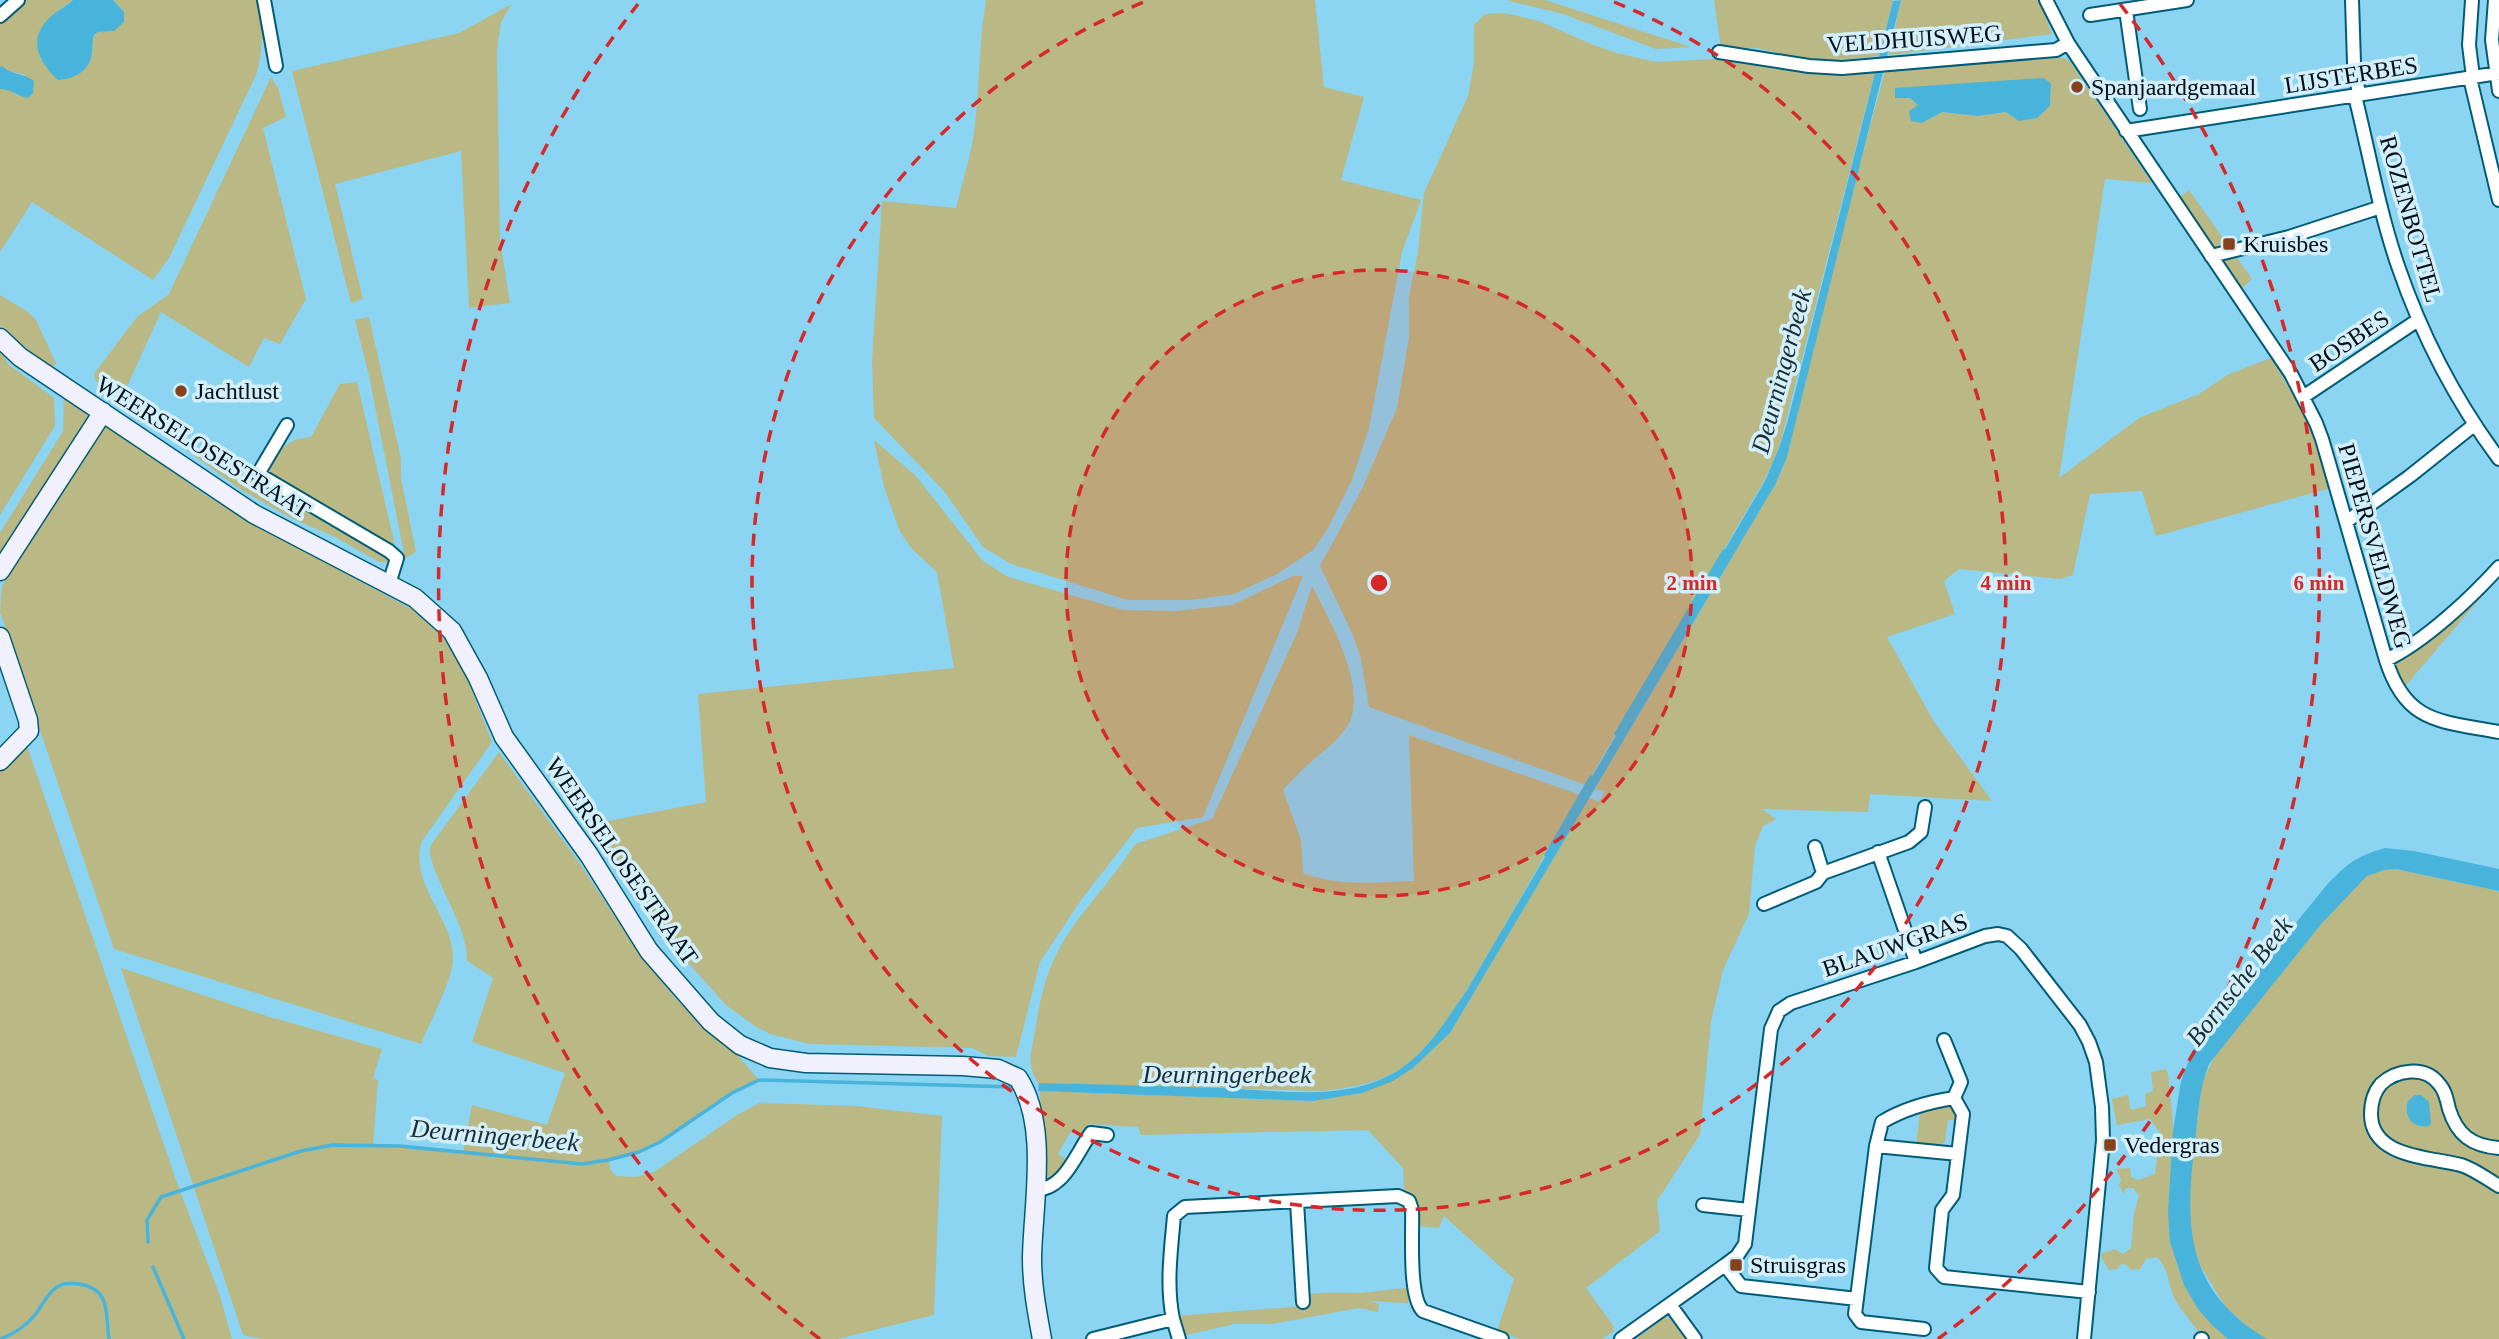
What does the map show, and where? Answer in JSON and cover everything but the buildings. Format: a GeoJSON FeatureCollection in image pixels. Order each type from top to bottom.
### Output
{"type":"FeatureCollection","features":[{"type":"Feature","properties":{"kind":"street"},"geometry":{"type":"LineString","coordinates":[[0,16],[18,0]]}},
{"type":"Feature","properties":{"kind":"street"},"geometry":{"type":"LineString","coordinates":[[264,0],[276,66]]}},
{"type":"Feature","properties":{"kind":"street","name":"PIEPERSVELDWEG"},"geometry":{"type":"LineString","coordinates":[[2046,0],[2068,43],[2291,374],[2303,397],[2322,439],[2386,660],[2402,694],[2421,713],[2438,720],[2499,732]]}},
{"type":"Feature","properties":{"kind":"street"},"geometry":{"type":"LineString","coordinates":[[2091,15],[2184,0]]}},
{"type":"Feature","properties":{"kind":"street","name":"ROZENBOTTEL"},"geometry":{"type":"LineString","coordinates":[[2351,0],[2357,95],[2381,207],[2397,264],[2418,320],[2444,374],[2473,425],[2499,459]]}},
{"type":"Feature","properties":{"kind":"street"},"geometry":{"type":"LineString","coordinates":[[2472,0],[2469,45],[2472,77],[2499,200]]}},
{"type":"Feature","properties":{"kind":"street"},"geometry":{"type":"LineString","coordinates":[[2495,0],[2492,40],[2499,91]]}},
{"type":"Feature","properties":{"kind":"street"},"geometry":{"type":"LineString","coordinates":[[2126,10],[2140,109]]}},
{"type":"Feature","properties":{"kind":"street","name":"VELDHUISWEG"},"geometry":{"type":"LineString","coordinates":[[1719,52],[1826,68],[1868,67],[2056,50],[2068,43]]}},
{"type":"Feature","properties":{"kind":"street","name":"LIJSTERBES"},"geometry":{"type":"LineString","coordinates":[[2126,131],[2498,73]]}},
{"type":"Feature","properties":{"kind":"street"},"geometry":{"type":"LineString","coordinates":[[2211,256],[2289,237],[2381,207]]}},
{"type":"Feature","properties":{"kind":"street","name":"BOSBES"},"geometry":{"type":"LineString","coordinates":[[2303,397],[2418,320]]}},
{"type":"Feature","properties":{"kind":"street","name":"WEERSELOSESTRAAT"},"geometry":{"type":"LineString","coordinates":[[0,338],[20,357],[254,514],[415,598],[452,632],[478,678],[504,737],[589,855],[649,951],[711,1022],[740,1045],[770,1058],[806,1063],[963,1066],[998,1069],[1018,1077],[1035,1116],[1037,1135],[1033,1289],[1042,1339]]}},
{"type":"Feature","properties":{"kind":"street"},"geometry":{"type":"LineString","coordinates":[[0,571],[103,411]]}},
{"type":"Feature","properties":{"kind":"street","name":"WEERSELOSESTRAAT"},"geometry":{"type":"LineString","coordinates":[[287,425],[258,474],[389,551],[397,558],[388,584]]}},
{"type":"Feature","properties":{"kind":"street"},"geometry":{"type":"LineString","coordinates":[[2346,522],[2410,476],[2473,425]]}},
{"type":"Feature","properties":{"kind":"street"},"geometry":{"type":"LineString","coordinates":[[2386,660],[2403,652],[2465,602],[2499,567]]}},
{"type":"Feature","properties":{"kind":"street"},"geometry":{"type":"LineString","coordinates":[[0,636],[28,720],[29,731],[0,761]]}},
{"type":"Feature","properties":{"kind":"street"},"geometry":{"type":"LineString","coordinates":[[1764,904],[1816,882],[1823,873],[1909,842],[1921,832],[1925,807]]}},
{"type":"Feature","properties":{"kind":"street"},"geometry":{"type":"LineString","coordinates":[[1815,847],[1823,873]]}},
{"type":"Feature","properties":{"kind":"street"},"geometry":{"type":"LineString","coordinates":[[1878,852],[1916,962]]}},
{"type":"Feature","properties":{"kind":"street","name":"BLAUWGRAS"},"geometry":{"type":"LineString","coordinates":[[1621,1339],[1726,1265],[1737,1256],[1745,1244],[1771,1030],[1779,1011],[1791,1003],[1985,936],[1998,934],[2007,936],[2029,960],[2080,1025],[2090,1041],[2096,1062],[2103,1140],[2084,1339]]}},
{"type":"Feature","properties":{"kind":"street"},"geometry":{"type":"LineString","coordinates":[[1944,1040],[1961,1082],[1954,1098]]}},
{"type":"Feature","properties":{"kind":"street"},"geometry":{"type":"LineString","coordinates":[[2499,1148],[2474,1144],[2455,1126],[2439,1083],[2430,1076],[2419,1072],[2406,1072],[2390,1078],[2379,1086],[2375,1094],[2371,1116],[2376,1134],[2382,1141],[2395,1150],[2464,1166],[2499,1185]]}},
{"type":"Feature","properties":{"kind":"street"},"geometry":{"type":"LineString","coordinates":[[1954,1098],[1963,1114],[1953,1195],[1942,1210],[1936,1268],[1942,1276],[2089,1292]]}},
{"type":"Feature","properties":{"kind":"street"},"geometry":{"type":"LineString","coordinates":[[1924,1329],[1861,1322],[1855,1314],[1876,1146],[1882,1122],[1899,1112],[1954,1098]]}},
{"type":"Feature","properties":{"kind":"street"},"geometry":{"type":"LineString","coordinates":[[1035,1190],[1045,1190],[1060,1181],[1091,1133],[1107,1135]]}},
{"type":"Feature","properties":{"kind":"street"},"geometry":{"type":"LineString","coordinates":[[2464,1166],[2474,1144]]}},
{"type":"Feature","properties":{"kind":"street"},"geometry":{"type":"LineString","coordinates":[[1876,1146],[1958,1154]]}},
{"type":"Feature","properties":{"kind":"street"},"geometry":{"type":"LineString","coordinates":[[1179,1339],[1169,1301],[1169,1266],[1174,1216],[1178,1211],[1185,1207],[1398,1196],[1409,1201],[1412,1210],[1414,1279],[1418,1306],[1471,1334],[1502,1339]]}},
{"type":"Feature","properties":{"kind":"street"},"geometry":{"type":"LineString","coordinates":[[1297,1202],[1303,1302]]}},
{"type":"Feature","properties":{"kind":"street"},"geometry":{"type":"LineString","coordinates":[[1703,1205],[1749,1210]]}},
{"type":"Feature","properties":{"kind":"street"},"geometry":{"type":"LineString","coordinates":[[1726,1265],[1741,1286],[1857,1299]]}},
{"type":"Feature","properties":{"kind":"street"},"geometry":{"type":"LineString","coordinates":[[1671,1306],[1695,1339]]}},
{"type":"Feature","properties":{"kind":"street"},"geometry":{"type":"LineString","coordinates":[[1093,1339],[1173,1319]]}},
{"type":"Feature","properties":{"kind":"shaded area"},"geometry":{"type":"Polygon","coordinates":[[[27,0],[73,0],[54,14],[37,42],[40,58],[58,80],[75,76],[85,69],[91,60],[93,39],[98,32],[114,31],[124,12],[113,0],[258,0],[262,38],[256,75],[169,258],[153,280],[32,202],[0,252],[0,89],[10,89],[17,96],[26,75],[0,67],[0,23],[27,0]]]}},
{"type":"Feature","properties":{"kind":"shaded area"},"geometry":{"type":"Polygon","coordinates":[[[986,0],[1315,0],[1324,87],[1364,97],[1341,180],[1421,200],[1402,252],[1369,428],[1352,480],[1327,530],[1313,550],[1277,574],[1234,594],[1191,600],[1128,600],[1011,564],[983,547],[944,491],[874,418],[872,361],[882,201],[956,208],[974,135],[986,0]]]}},
{"type":"Feature","properties":{"kind":"shaded area"},"geometry":{"type":"Polygon","coordinates":[[[1506,0],[1545,0],[1691,47],[1656,49],[1563,14],[1506,0]]]}},
{"type":"Feature","properties":{"kind":"shaded area"},"geometry":{"type":"Polygon","coordinates":[[[1714,0],[1893,0],[1879,56],[1838,60],[1804,59],[1757,48],[1721,48],[1714,0]]]}},
{"type":"Feature","properties":{"kind":"shaded area"},"geometry":{"type":"Polygon","coordinates":[[[1901,0],[2039,0],[2052,34],[1889,55],[1901,0]]]}},
{"type":"Feature","properties":{"kind":"shaded area"},"geometry":{"type":"Polygon","coordinates":[[[512,4],[501,22],[497,49],[500,240],[510,303],[469,308],[461,151],[335,184],[363,299],[351,303],[292,71],[459,33],[512,4]]]}},
{"type":"Feature","properties":{"kind":"shaded area"},"geometry":{"type":"Polygon","coordinates":[[[1505,13],[1539,21],[1617,53],[1656,62],[1731,58],[1815,72],[1875,72],[1779,448],[1764,481],[1586,785],[1369,707],[1361,659],[1353,635],[1320,566],[1362,489],[1397,408],[1409,338],[1409,297],[1418,251],[1424,193],[1468,96],[1474,64],[1474,25],[1485,14],[1505,13]]]}},
{"type":"Feature","properties":{"kind":"shaded area"},"geometry":{"type":"Polygon","coordinates":[[[2050,54],[2069,60],[2152,183],[2105,179],[2059,478],[2139,418],[2199,394],[2229,374],[2271,358],[2305,415],[2331,488],[2156,536],[2142,491],[2090,494],[2073,575],[2060,579],[1959,569],[1944,581],[1955,614],[1887,637],[1933,720],[1992,801],[1870,794],[1868,812],[1762,809],[1776,819],[1763,826],[1755,846],[1749,914],[1723,970],[1711,1022],[1700,1135],[1657,1201],[1660,1231],[1586,1288],[1613,1325],[1614,1331],[1602,1339],[1520,1339],[1497,1331],[1514,1279],[1444,1216],[1439,1228],[1418,1226],[1417,1201],[1404,1189],[1403,1168],[1368,1130],[1141,1135],[1138,1127],[1089,1124],[1080,1136],[1071,1131],[1058,1154],[1067,1160],[1058,1175],[1044,1181],[1040,1091],[1314,1101],[1362,1093],[1413,1068],[1450,1033],[1589,798],[1599,802],[1605,791],[1595,789],[1776,483],[1787,457],[1841,234],[1885,71],[2050,54]],[[2051,83],[1910,98],[1918,105],[1922,123],[1942,112],[1978,116],[2050,106],[2051,83]]]}},
{"type":"Feature","properties":{"kind":"shaded area"},"geometry":{"type":"Polygon","coordinates":[[[271,77],[278,88],[286,117],[263,128],[306,299],[280,344],[264,338],[249,367],[161,312],[119,404],[96,381],[94,374],[137,317],[169,294],[271,77]]]}},
{"type":"Feature","properties":{"kind":"shaded area"},"geometry":{"type":"Polygon","coordinates":[[[2189,190],[2252,279],[2240,290],[2178,199],[2189,190]]]}},
{"type":"Feature","properties":{"kind":"shaded area"},"geometry":{"type":"Polygon","coordinates":[[[0,295],[36,320],[56,363],[53,367],[17,343],[0,326],[0,295]]]}},
{"type":"Feature","properties":{"kind":"shaded area"},"geometry":{"type":"Polygon","coordinates":[[[369,317],[401,459],[401,478],[416,552],[405,558],[369,376],[355,320],[369,317]]]}},
{"type":"Feature","properties":{"kind":"shaded area"},"geometry":{"type":"Polygon","coordinates":[[[0,348],[8,364],[54,398],[55,426],[0,515],[0,348]]]}},
{"type":"Feature","properties":{"kind":"shaded area"},"geometry":{"type":"Polygon","coordinates":[[[357,382],[396,550],[346,517],[268,474],[283,448],[294,441],[311,437],[340,384],[357,382]]]}},
{"type":"Feature","properties":{"kind":"shaded area"},"geometry":{"type":"Polygon","coordinates":[[[64,395],[88,410],[87,424],[0,558],[0,533],[63,431],[64,395]]]}},
{"type":"Feature","properties":{"kind":"shaded area"},"geometry":{"type":"Polygon","coordinates":[[[110,424],[205,495],[413,610],[443,637],[466,676],[492,742],[422,841],[419,856],[421,871],[446,928],[453,958],[445,989],[421,1044],[114,949],[0,612],[2,586],[90,438],[98,429],[110,424]]]}},
{"type":"Feature","properties":{"kind":"shaded area"},"geometry":{"type":"Polygon","coordinates":[[[874,440],[915,475],[983,561],[1008,577],[1123,610],[1176,611],[1232,605],[1293,576],[1303,576],[1203,817],[1137,828],[1081,900],[1040,962],[1016,1057],[989,1056],[972,1048],[810,1044],[770,1034],[755,1026],[726,1005],[674,947],[593,824],[706,802],[698,694],[954,668],[937,572],[912,549],[900,532],[884,487],[874,440]]]}},
{"type":"Feature","properties":{"kind":"shaded area"},"geometry":{"type":"Polygon","coordinates":[[[174,441],[263,484],[382,553],[389,562],[379,562],[335,537],[289,517],[240,489],[174,441]]]}},
{"type":"Feature","properties":{"kind":"shaded area"},"geometry":{"type":"Polygon","coordinates":[[[2488,585],[2490,587],[2402,690],[2394,668],[2396,662],[2435,633],[2488,585]]]}},
{"type":"Feature","properties":{"kind":"shaded area"},"geometry":{"type":"Polygon","coordinates":[[[1312,586],[1344,654],[1354,693],[1353,710],[1348,725],[1340,736],[1283,790],[1301,840],[1303,873],[1344,882],[1414,881],[1409,735],[1580,795],[1455,1008],[1431,1041],[1394,1073],[1364,1084],[1321,1091],[1038,1083],[1032,1069],[1031,1053],[1043,990],[1059,949],[1135,844],[1212,819],[1297,633],[1312,586]]]}},
{"type":"Feature","properties":{"kind":"shaded area"},"geometry":{"type":"Polygon","coordinates":[[[26,743],[175,1177],[220,1296],[232,1339],[0,1339],[0,768],[26,743]]]}},
{"type":"Feature","properties":{"kind":"shaded area"},"geometry":{"type":"Polygon","coordinates":[[[499,752],[578,861],[640,955],[676,999],[717,1040],[735,1052],[759,1080],[655,1144],[609,1160],[610,1169],[616,1176],[635,1177],[654,1172],[759,1103],[856,1106],[942,1116],[934,1315],[838,1339],[262,1339],[243,1335],[121,968],[267,1016],[382,1049],[373,1078],[378,1080],[373,1146],[400,1146],[463,1154],[472,1105],[547,1125],[565,1073],[472,1042],[493,978],[466,960],[464,940],[430,852],[433,843],[499,752]]]}},
{"type":"Feature","properties":{"kind":"shaded area"},"geometry":{"type":"Polygon","coordinates":[[[2396,869],[2499,891],[2499,1339],[2267,1339],[2251,1330],[2225,1306],[2198,1262],[2190,1230],[2190,1183],[2202,1082],[2216,1053],[2322,923],[2367,875],[2396,869]]]}},
{"type":"Feature","properties":{"kind":"shaded area"},"geometry":{"type":"Polygon","coordinates":[[[2166,1069],[2173,1126],[2170,1221],[2176,1261],[2184,1282],[2200,1308],[2228,1339],[2203,1339],[2177,1303],[2164,1266],[2157,1257],[2146,1259],[2140,1269],[2131,1270],[2127,1265],[2121,1264],[2117,1269],[2109,1270],[2102,1259],[2101,1254],[2114,1249],[2123,1254],[2131,1248],[2134,1213],[2139,1196],[2133,1188],[2126,1188],[2124,1194],[2116,1169],[2130,1168],[2131,1177],[2138,1180],[2155,1174],[2160,1133],[2150,1119],[2117,1125],[2112,1099],[2128,1095],[2131,1110],[2146,1106],[2145,1094],[2153,1091],[2151,1072],[2166,1069]]]}},
{"type":"Feature","properties":{"kind":"shaded area"},"geometry":{"type":"Polygon","coordinates":[[[1942,1105],[1950,1106],[1958,1114],[1958,1121],[1948,1120],[1945,1142],[1938,1148],[1916,1145],[1920,1113],[1942,1105]]]}},
{"type":"Feature","properties":{"kind":"shaded area"},"geometry":{"type":"Polygon","coordinates":[[[1408,1288],[1408,1303],[1368,1301],[1379,1304],[1378,1312],[1359,1308],[1272,1324],[1235,1324],[1186,1335],[1174,1316],[1306,1306],[1306,1295],[1408,1288]]]}},
{"type":"Feature","properties":{"kind":"shaded area"},"geometry":{"type":"Polygon","coordinates":[[[1665,1317],[1669,1318],[1686,1339],[1636,1339],[1665,1317]]]}},
{"type":"Feature","properties":{"kind":"water"},"geometry":{"type":"Polygon","coordinates":[[[73,0],[113,0],[124,12],[124,22],[114,31],[98,32],[94,35],[91,59],[85,69],[75,76],[58,80],[40,55],[38,38],[46,21],[73,0]]]}},
{"type":"Feature","properties":{"kind":"water"},"geometry":{"type":"Polygon","coordinates":[[[1901,0],[1787,457],[1776,483],[1450,1033],[1413,1068],[1393,1081],[1362,1093],[1314,1101],[1038,1091],[1039,1083],[1290,1092],[1338,1090],[1383,1079],[1413,1059],[1438,1031],[1467,990],[1765,481],[1788,420],[1893,1],[1901,0]]]}},
{"type":"Feature","properties":{"kind":"water"},"geometry":{"type":"Polygon","coordinates":[[[2,66],[34,81],[33,93],[28,98],[0,89],[2,66]]]}},
{"type":"Feature","properties":{"kind":"water"},"geometry":{"type":"Polygon","coordinates":[[[2043,78],[2051,83],[2050,106],[2037,118],[2019,121],[2006,112],[1978,116],[1942,112],[1922,123],[1911,121],[1909,111],[1918,105],[1910,98],[1895,98],[1895,88],[2043,78]]]}},
{"type":"Feature","properties":{"kind":"water"},"geometry":{"type":"Polygon","coordinates":[[[2385,848],[2414,851],[2499,869],[2499,891],[2396,869],[2367,876],[2322,923],[2209,1064],[2199,1103],[2190,1202],[2196,1254],[2206,1278],[2220,1300],[2240,1320],[2267,1339],[2228,1339],[2198,1309],[2184,1285],[2170,1242],[2168,1212],[2173,1131],[2181,1081],[2193,1050],[2325,887],[2352,862],[2385,848]]]}},
{"type":"Feature","properties":{"kind":"water"},"geometry":{"type":"Polygon","coordinates":[[[2415,1095],[2421,1095],[2429,1102],[2429,1126],[2418,1125],[2408,1116],[2408,1101],[2415,1095]]]}},
{"type":"Feature","properties":{"kind":"waterway","name":"Deurningerbeek"},"geometry":{"type":"LineString","coordinates":[[1616,734],[1724,551]]}},
{"type":"Feature","properties":{"kind":"waterway","name":"Deurningerbeek"},"geometry":{"type":"LineString","coordinates":[[1546,855],[1591,777]]}},
{"type":"Feature","properties":{"kind":"waterway","name":"Deurningerbeek"},"geometry":{"type":"LineString","coordinates":[[148,1242],[147,1220],[161,1197],[301,1151],[332,1145],[400,1146],[582,1164],[639,1152],[660,1142],[732,1093],[759,1080],[1014,1087]]}},
{"type":"Feature","properties":{"kind":"waterway","name":"Deurningerbeek"},"geometry":{"type":"LineString","coordinates":[[153,1267],[184,1339]]}},
{"type":"Feature","properties":{"kind":"waterway","name":"Deurningerbeek"},"geometry":{"type":"LineString","coordinates":[[0,1339],[27,1323],[52,1291],[70,1283],[90,1287],[102,1297],[109,1339]]}},
{"type":"Feature","properties":{"kind":"place","name":"Spanjaardgemaal"},"geometry":{"type":"Point","coordinates":[2077,87]}},
{"type":"Feature","properties":{"kind":"place","name":"Kruisbes"},"geometry":{"type":"Point","coordinates":[2229,244]}},
{"type":"Feature","properties":{"kind":"place","name":"Jachtlust"},"geometry":{"type":"Point","coordinates":[181,391]}},
{"type":"Feature","properties":{"kind":"place","name":"Vedergras"},"geometry":{"type":"Point","coordinates":[2110,1145]}},
{"type":"Feature","properties":{"kind":"place","name":"Struisgras"},"geometry":{"type":"Point","coordinates":[1736,1265]}},
{"type":"Feature","properties":{"kind":"water label","name":"Bornsche Beek"},"geometry":{"type":"Point","coordinates":[2239,981]}}]}
